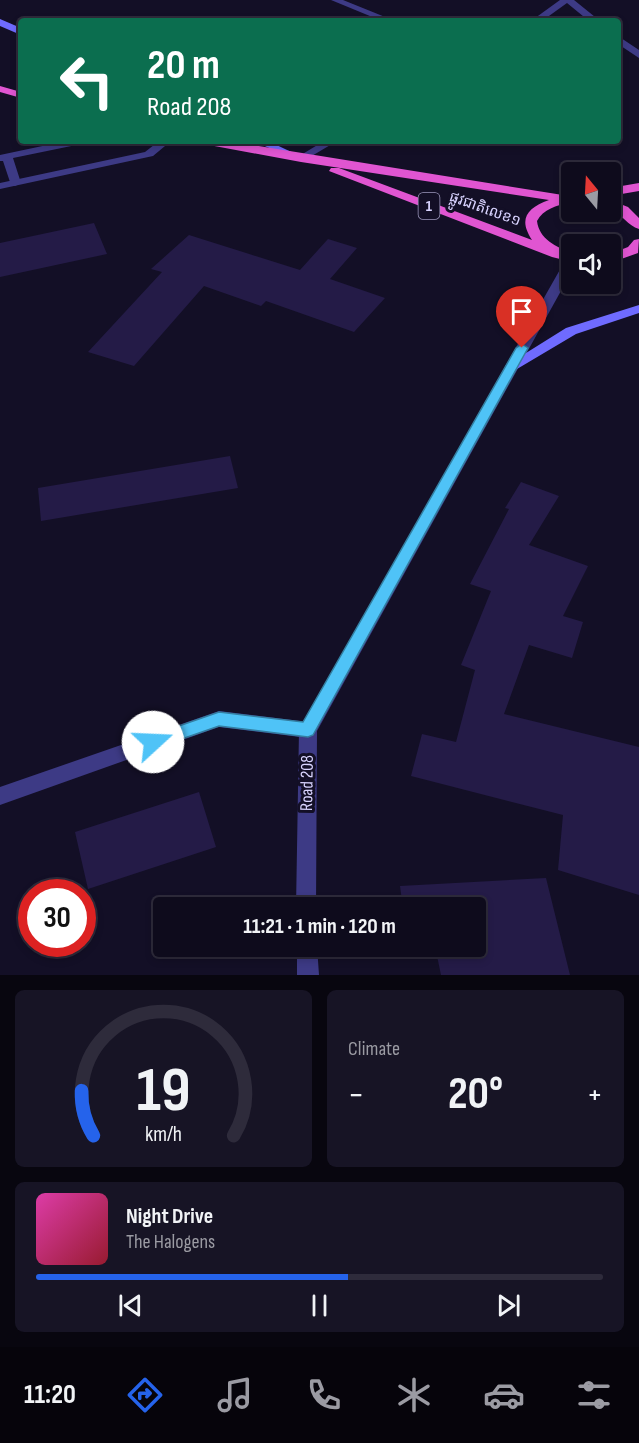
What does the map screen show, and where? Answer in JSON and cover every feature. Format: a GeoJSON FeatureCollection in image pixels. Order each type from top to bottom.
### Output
{"type":"FeatureCollection","features":[{"type":"Feature","properties":{"kind":"highway"},"geometry":{"type":"LineString","coordinates":[[0,89],[18,94]]}},
{"type":"Feature","properties":{"kind":"highway","name":"ផ្លូវជាតិលេខ១"},"geometry":{"type":"LineString","coordinates":[[225,144],[301,158],[561,198]]}},
{"type":"Feature","properties":{"kind":"highway","name":"ផ្លូវជាតិលេខ១"},"geometry":{"type":"LineString","coordinates":[[301,158],[561,255]]}},
{"type":"Feature","properties":{"kind":"highway"},"geometry":{"type":"LineString","coordinates":[[621,190],[639,187]]}},
{"type":"Feature","properties":{"kind":"highway","name":"1"},"geometry":{"type":"LineString","coordinates":[[561,201],[538,209],[532,217],[530,227],[534,237],[544,246],[561,254]]}},
{"type":"Feature","properties":{"kind":"highway"},"geometry":{"type":"LineString","coordinates":[[621,209],[639,225]]}},
{"type":"Feature","properties":{"kind":"highway"},"geometry":{"type":"LineString","coordinates":[[621,255],[633,250],[639,243]]}},
{"type":"Feature","properties":{"kind":"main road"},"geometry":{"type":"LineString","coordinates":[[0,22],[18,31]]}},
{"type":"Feature","properties":{"kind":"main road"},"geometry":{"type":"LineString","coordinates":[[266,144],[301,158]]}},
{"type":"Feature","properties":{"kind":"main road"},"geometry":{"type":"LineString","coordinates":[[512,366],[571,331],[639,309]]}},
{"type":"Feature","properties":{"kind":"street"},"geometry":{"type":"LineString","coordinates":[[335,0],[382,18]]}},
{"type":"Feature","properties":{"kind":"street"},"geometry":{"type":"LineString","coordinates":[[540,18],[567,0],[591,18]]}},
{"type":"Feature","properties":{"kind":"street"},"geometry":{"type":"LineString","coordinates":[[621,41],[639,55]]}},
{"type":"Feature","properties":{"kind":"street"},"geometry":{"type":"LineString","coordinates":[[15,183],[4,157],[67,144]]}},
{"type":"Feature","properties":{"kind":"street"},"geometry":{"type":"LineString","coordinates":[[0,186],[149,154],[162,144]]}},
{"type":"Feature","properties":{"kind":"street"},"geometry":{"type":"LineString","coordinates":[[301,158],[327,144]]}},
{"type":"Feature","properties":{"kind":"street","name":"Road 208"},"geometry":{"type":"LineString","coordinates":[[306,897],[308,730],[512,366],[561,269]]}},
{"type":"Feature","properties":{"kind":"street"},"geometry":{"type":"LineString","coordinates":[[0,796],[219,719],[308,730]]}},
{"type":"Feature","properties":{"kind":"street"},"geometry":{"type":"LineString","coordinates":[[307,957],[308,975]]}},
{"type":"Feature","properties":{"kind":"building"},"geometry":{"type":"Polygon","coordinates":[[[94,223],[107,254],[0,277],[0,243],[94,223]]]}},
{"type":"Feature","properties":{"kind":"building"},"geometry":{"type":"Polygon","coordinates":[[[189,235],[300,270],[328,239],[357,248],[330,279],[385,298],[354,332],[266,301],[261,306],[204,286],[134,366],[88,352],[162,272],[151,269],[189,235]]]}},
{"type":"Feature","properties":{"kind":"building"},"geometry":{"type":"Polygon","coordinates":[[[230,456],[238,488],[41,521],[38,488],[230,456]]]}},
{"type":"Feature","properties":{"kind":"building"},"geometry":{"type":"Polygon","coordinates":[[[521,482],[559,496],[529,545],[588,566],[563,616],[583,622],[572,658],[529,645],[504,714],[639,747],[639,895],[558,870],[563,815],[411,776],[422,734],[456,742],[475,670],[461,665],[491,591],[470,584],[509,509],[505,508],[521,482]]]}},
{"type":"Feature","properties":{"kind":"building"},"geometry":{"type":"Polygon","coordinates":[[[199,792],[216,847],[96,886],[96,879],[86,879],[75,832],[199,792]]]}},
{"type":"Feature","properties":{"kind":"building"},"geometry":{"type":"Polygon","coordinates":[[[546,878],[570,975],[441,975],[437,957],[486,957],[486,897],[402,897],[400,886],[546,878]]]}},
{"type":"Feature","properties":{"kind":"route"},"geometry":{"type":"LineString","coordinates":[[153,742],[219,719],[308,730],[522,348]]}}]}
